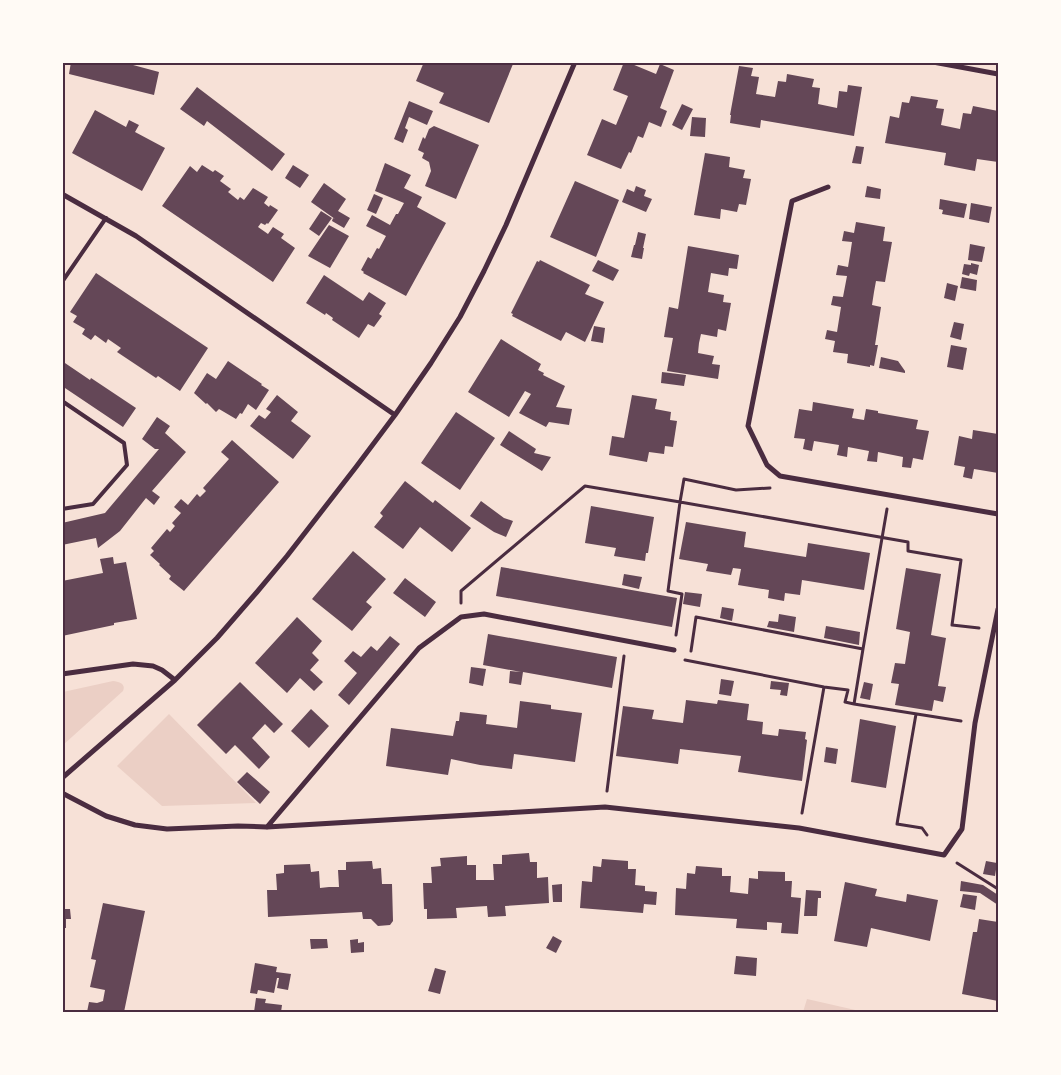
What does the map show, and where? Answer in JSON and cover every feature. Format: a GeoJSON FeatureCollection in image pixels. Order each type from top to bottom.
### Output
{"type":"FeatureCollection","features":[{"type":"Feature","properties":{"kind":"street"},"geometry":{"type":"LineString","coordinates":[[62,778],[175,680],[217,638],[257,592],[395,415],[460,317],[484,271],[575,62]]}},
{"type":"Feature","properties":{"kind":"street"},"geometry":{"type":"LineString","coordinates":[[933,62],[998,74]]}},
{"type":"Feature","properties":{"kind":"street"},"geometry":{"type":"LineString","coordinates":[[828,187],[792,201],[748,426],[767,465],[780,476],[998,514]]}},
{"type":"Feature","properties":{"kind":"street"},"geometry":{"type":"LineString","coordinates":[[62,194],[136,236],[395,415]]}},
{"type":"Feature","properties":{"kind":"street"},"geometry":{"type":"LineString","coordinates":[[62,793],[106,816],[135,825],[167,829],[268,827],[605,807],[799,828],[944,855],[962,829],[975,723],[998,609]]}},
{"type":"Feature","properties":{"kind":"street"},"geometry":{"type":"LineString","coordinates":[[268,827],[419,648],[462,617],[484,614],[674,650]]}},
{"type":"Feature","properties":{"kind":"street"},"geometry":{"type":"LineString","coordinates":[[62,674],[133,664],[153,666],[175,680]]}},
{"type":"Feature","properties":{"kind":"lane"},"geometry":{"type":"LineString","coordinates":[[62,282],[106,218]]}},
{"type":"Feature","properties":{"kind":"lane"},"geometry":{"type":"LineString","coordinates":[[62,401],[124,443],[127,465],[93,504],[62,509]]}},
{"type":"Feature","properties":{"kind":"path"},"geometry":{"type":"LineString","coordinates":[[780,476],[776,487],[736,490],[684,478],[668,591],[682,594],[674,650],[676,659],[848,690],[845,702],[854,704],[975,723]]}},
{"type":"Feature","properties":{"kind":"path"},"geometry":{"type":"LineString","coordinates":[[462,617],[461,591],[585,486],[908,542],[908,551],[961,560],[952,625],[994,630]]}},
{"type":"Feature","properties":{"kind":"path"},"geometry":{"type":"LineString","coordinates":[[854,704],[890,496]]}},
{"type":"Feature","properties":{"kind":"path"},"geometry":{"type":"LineString","coordinates":[[690,661],[696,617],[863,649]]}},
{"type":"Feature","properties":{"kind":"path"},"geometry":{"type":"LineString","coordinates":[[605,807],[626,641]]}},
{"type":"Feature","properties":{"kind":"path"},"geometry":{"type":"LineString","coordinates":[[799,828],[824,686]]}},
{"type":"Feature","properties":{"kind":"path"},"geometry":{"type":"LineString","coordinates":[[916,714],[897,824],[922,828],[944,855],[998,889]]}},
{"type":"Feature","properties":{"kind":"shaded area"},"geometry":{"type":"Polygon","coordinates":[[[113,681],[122,684],[124,687],[123,691],[63,745],[63,692],[113,681]]]}},
{"type":"Feature","properties":{"kind":"shaded area"},"geometry":{"type":"Polygon","coordinates":[[[169,714],[256,803],[162,806],[117,766],[169,714]]]}},
{"type":"Feature","properties":{"kind":"shaded area"},"geometry":{"type":"Polygon","coordinates":[[[807,999],[864,1012],[803,1012],[807,999]]]}},
{"type":"Feature","properties":{"kind":"building"},"geometry":{"type":"Polygon","coordinates":[[[71,62],[122,62],[159,72],[154,95],[69,74],[71,62]]]}},
{"type":"Feature","properties":{"kind":"building"},"geometry":{"type":"Polygon","coordinates":[[[424,62],[509,62],[513,64],[489,123],[439,103],[444,93],[416,81],[424,62]]]}},
{"type":"Feature","properties":{"kind":"building"},"geometry":{"type":"Polygon","coordinates":[[[624,62],[656,74],[660,64],[674,70],[660,108],[667,111],[661,127],[649,122],[643,138],[638,136],[631,153],[629,152],[621,169],[587,155],[602,119],[616,125],[628,96],[613,90],[624,62]]]}},
{"type":"Feature","properties":{"kind":"building"},"geometry":{"type":"Polygon","coordinates":[[[739,66],[753,68],[751,76],[759,77],[756,94],[775,97],[778,81],[786,82],[787,74],[814,79],[812,87],[820,88],[818,104],[837,108],[839,91],[847,92],[848,85],[862,87],[854,136],[761,120],[760,128],[730,123],[739,66]]]}},
{"type":"Feature","properties":{"kind":"building"},"geometry":{"type":"Polygon","coordinates":[[[197,87],[285,154],[272,171],[207,121],[204,126],[180,109],[197,87]]]}},
{"type":"Feature","properties":{"kind":"building"},"geometry":{"type":"Polygon","coordinates":[[[911,96],[938,100],[936,108],[944,109],[941,125],[960,129],[963,113],[971,114],[973,106],[998,111],[998,162],[977,159],[975,171],[944,165],[946,153],[885,143],[890,116],[899,118],[902,102],[909,103],[911,96]]]}},
{"type":"Feature","properties":{"kind":"building"},"geometry":{"type":"Polygon","coordinates":[[[409,101],[433,111],[427,125],[409,117],[405,128],[408,130],[403,143],[394,139],[409,101]]]}},
{"type":"Feature","properties":{"kind":"building"},"geometry":{"type":"Polygon","coordinates":[[[682,104],[693,109],[682,130],[672,125],[682,104]]]}},
{"type":"Feature","properties":{"kind":"building"},"geometry":{"type":"Polygon","coordinates":[[[95,110],[126,127],[129,120],[139,125],[135,132],[165,148],[142,191],[72,153],[95,110]]]}},
{"type":"Feature","properties":{"kind":"building"},"geometry":{"type":"Polygon","coordinates":[[[692,117],[706,118],[705,137],[690,136],[692,117]]]}},
{"type":"Feature","properties":{"kind":"building"},"geometry":{"type":"Polygon","coordinates":[[[434,126],[479,145],[456,199],[425,186],[431,171],[429,162],[422,158],[424,153],[418,150],[423,137],[425,139],[429,129],[434,126]]]}},
{"type":"Feature","properties":{"kind":"building"},"geometry":{"type":"Polygon","coordinates":[[[856,146],[864,147],[861,164],[852,163],[856,146]]]}},
{"type":"Feature","properties":{"kind":"building"},"geometry":{"type":"Polygon","coordinates":[[[705,153],[730,157],[729,167],[745,170],[743,178],[751,179],[746,205],[739,204],[737,212],[721,209],[720,219],[694,215],[705,153]]]}},
{"type":"Feature","properties":{"kind":"building"},"geometry":{"type":"Polygon","coordinates":[[[385,163],[411,175],[404,188],[422,197],[417,207],[446,223],[406,296],[363,273],[361,270],[368,257],[371,259],[377,248],[379,249],[386,236],[366,226],[372,215],[390,225],[404,203],[375,191],[385,163]]]}},
{"type":"Feature","properties":{"kind":"building"},"geometry":{"type":"Polygon","coordinates":[[[202,165],[224,176],[220,181],[231,189],[228,192],[238,200],[240,197],[244,200],[253,188],[268,197],[264,203],[278,210],[268,224],[261,223],[258,227],[268,234],[273,227],[284,234],[281,238],[295,248],[273,282],[162,206],[190,166],[197,172],[202,165]]]}},
{"type":"Feature","properties":{"kind":"building"},"geometry":{"type":"Polygon","coordinates":[[[293,165],[309,175],[300,188],[285,178],[293,165]]]}},
{"type":"Feature","properties":{"kind":"building"},"geometry":{"type":"Polygon","coordinates":[[[575,181],[619,200],[596,257],[550,237],[575,181]]]}},
{"type":"Feature","properties":{"kind":"building"},"geometry":{"type":"Polygon","coordinates":[[[324,183],[346,199],[338,211],[350,218],[344,228],[332,221],[333,218],[335,219],[311,202],[324,183]]]}},
{"type":"Feature","properties":{"kind":"building"},"geometry":{"type":"Polygon","coordinates":[[[636,186],[646,190],[644,196],[652,199],[646,212],[622,202],[627,189],[634,192],[636,186]]]}},
{"type":"Feature","properties":{"kind":"building"},"geometry":{"type":"Polygon","coordinates":[[[867,186],[881,189],[880,199],[865,197],[867,186]]]}},
{"type":"Feature","properties":{"kind":"building"},"geometry":{"type":"Polygon","coordinates":[[[374,194],[383,198],[376,214],[367,210],[374,194]]]}},
{"type":"Feature","properties":{"kind":"building"},"geometry":{"type":"Polygon","coordinates":[[[940,199],[967,204],[964,218],[942,214],[943,210],[939,209],[940,199]]]}},
{"type":"Feature","properties":{"kind":"building"},"geometry":{"type":"Polygon","coordinates":[[[971,203],[992,207],[989,223],[969,219],[971,203]]]}},
{"type":"Feature","properties":{"kind":"building"},"geometry":{"type":"Polygon","coordinates":[[[321,211],[332,218],[319,236],[309,229],[321,211]]]}},
{"type":"Feature","properties":{"kind":"building"},"geometry":{"type":"Polygon","coordinates":[[[856,222],[885,227],[883,241],[892,242],[885,282],[876,281],[874,292],[872,305],[881,307],[875,345],[878,345],[874,366],[870,365],[870,367],[847,363],[848,354],[833,352],[835,341],[825,339],[827,330],[837,332],[841,307],[831,305],[833,296],[843,297],[847,276],[836,275],[838,265],[848,267],[852,242],[842,241],[844,231],[854,233],[856,222]]]}},
{"type":"Feature","properties":{"kind":"building"},"geometry":{"type":"Polygon","coordinates":[[[329,225],[349,236],[330,268],[308,256],[329,225]]]}},
{"type":"Feature","properties":{"kind":"building"},"geometry":{"type":"Polygon","coordinates":[[[638,232],[646,234],[642,259],[631,257],[638,232]]]}},
{"type":"Feature","properties":{"kind":"building"},"geometry":{"type":"Polygon","coordinates":[[[970,244],[985,247],[982,262],[968,260],[970,244]]]}},
{"type":"Feature","properties":{"kind":"building"},"geometry":{"type":"Polygon","coordinates":[[[688,246],[739,255],[737,269],[729,268],[728,276],[711,273],[708,292],[724,295],[723,302],[731,303],[726,331],[718,329],[717,337],[701,334],[699,343],[698,353],[714,356],[712,364],[720,365],[718,379],[667,371],[673,338],[664,337],[669,307],[678,309],[688,246]]]}},
{"type":"Feature","properties":{"kind":"building"},"geometry":{"type":"Polygon","coordinates":[[[540,260],[590,285],[585,294],[604,302],[585,342],[566,332],[561,341],[512,316],[513,314],[511,313],[537,261],[539,262],[540,260]]]}},
{"type":"Feature","properties":{"kind":"building"},"geometry":{"type":"Polygon","coordinates":[[[598,260],[619,270],[613,281],[592,271],[598,260]]]}},
{"type":"Feature","properties":{"kind":"building"},"geometry":{"type":"Polygon","coordinates":[[[971,263],[979,265],[977,275],[970,273],[969,276],[962,274],[964,264],[971,265],[971,263]]]}},
{"type":"Feature","properties":{"kind":"building"},"geometry":{"type":"Polygon","coordinates":[[[96,273],[208,348],[180,391],[158,376],[156,378],[117,352],[121,348],[108,339],[106,343],[95,335],[91,340],[82,334],[85,329],[73,322],[77,316],[70,312],[96,273]]]}},
{"type":"Feature","properties":{"kind":"building"},"geometry":{"type":"Polygon","coordinates":[[[324,275],[363,301],[369,292],[386,303],[379,314],[382,316],[374,327],[368,324],[359,338],[332,320],[333,318],[326,313],[325,315],[306,303],[324,275]]]}},
{"type":"Feature","properties":{"kind":"building"},"geometry":{"type":"Polygon","coordinates":[[[962,277],[977,280],[976,291],[960,288],[962,277]]]}},
{"type":"Feature","properties":{"kind":"building"},"geometry":{"type":"Polygon","coordinates":[[[947,283],[958,286],[955,301],[944,298],[947,283]]]}},
{"type":"Feature","properties":{"kind":"building"},"geometry":{"type":"Polygon","coordinates":[[[954,322],[964,324],[961,340],[950,337],[954,322]]]}},
{"type":"Feature","properties":{"kind":"building"},"geometry":{"type":"Polygon","coordinates":[[[594,326],[605,328],[603,343],[591,341],[594,326]]]}},
{"type":"Feature","properties":{"kind":"building"},"geometry":{"type":"Polygon","coordinates":[[[501,339],[541,364],[538,370],[544,373],[543,375],[565,386],[556,407],[572,409],[569,425],[549,422],[546,427],[519,413],[531,394],[525,391],[509,417],[468,392],[501,339]]]}},
{"type":"Feature","properties":{"kind":"building"},"geometry":{"type":"Polygon","coordinates":[[[951,345],[967,348],[963,370],[947,367],[951,345]]]}},
{"type":"Feature","properties":{"kind":"building"},"geometry":{"type":"Polygon","coordinates":[[[881,357],[898,361],[905,373],[879,368],[881,357]]]}},
{"type":"Feature","properties":{"kind":"building"},"geometry":{"type":"Polygon","coordinates":[[[62,361],[136,408],[123,427],[62,386],[62,361]]]}},
{"type":"Feature","properties":{"kind":"building"},"geometry":{"type":"Polygon","coordinates":[[[228,361],[269,390],[256,410],[248,404],[242,414],[240,413],[236,419],[219,409],[216,412],[194,393],[207,373],[216,379],[228,361]]]}},
{"type":"Feature","properties":{"kind":"building"},"geometry":{"type":"Polygon","coordinates":[[[662,372],[686,375],[684,386],[661,383],[662,372]]]}},
{"type":"Feature","properties":{"kind":"building"},"geometry":{"type":"Polygon","coordinates":[[[277,395],[298,412],[291,421],[311,436],[293,459],[250,426],[259,415],[265,419],[271,412],[266,409],[277,395]]]}},
{"type":"Feature","properties":{"kind":"building"},"geometry":{"type":"Polygon","coordinates":[[[632,395],[657,399],[655,409],[671,412],[670,420],[677,421],[673,447],[665,446],[664,454],[649,452],[647,462],[609,455],[612,436],[624,438],[632,395]]]}},
{"type":"Feature","properties":{"kind":"building"},"geometry":{"type":"Polygon","coordinates":[[[813,402],[854,409],[852,418],[864,420],[866,409],[918,420],[916,429],[929,431],[923,460],[913,458],[911,468],[902,467],[903,457],[878,452],[877,462],[867,461],[869,451],[848,447],[847,457],[837,455],[839,445],[814,441],[812,451],[803,449],[805,439],[794,438],[799,409],[812,411],[813,402]]]}},
{"type":"Feature","properties":{"kind":"building"},"geometry":{"type":"Polygon","coordinates":[[[456,412],[495,438],[460,490],[421,463],[456,412]]]}},
{"type":"Feature","properties":{"kind":"building"},"geometry":{"type":"Polygon","coordinates":[[[157,417],[170,426],[165,433],[186,452],[152,491],[160,497],[154,505],[146,498],[120,531],[98,548],[96,538],[62,545],[62,523],[105,513],[159,449],[155,449],[142,439],[157,417]]]}},
{"type":"Feature","properties":{"kind":"building"},"geometry":{"type":"Polygon","coordinates":[[[973,430],[998,434],[998,473],[974,469],[972,479],[963,477],[965,467],[954,465],[959,436],[972,439],[973,430]]]}},
{"type":"Feature","properties":{"kind":"building"},"geometry":{"type":"Polygon","coordinates":[[[509,431],[536,449],[534,453],[551,457],[542,471],[500,445],[509,431]]]}},
{"type":"Feature","properties":{"kind":"building"},"geometry":{"type":"Polygon","coordinates":[[[232,440],[279,482],[184,591],[169,579],[171,576],[150,555],[154,551],[151,548],[167,529],[170,532],[175,526],[172,523],[181,513],[174,507],[181,499],[188,505],[197,494],[200,497],[206,491],[203,488],[229,459],[221,452],[232,440]]]}},
{"type":"Feature","properties":{"kind":"building"},"geometry":{"type":"Polygon","coordinates":[[[405,481],[433,503],[435,500],[471,528],[452,552],[420,527],[403,549],[374,527],[383,516],[380,513],[405,481]]]}},
{"type":"Feature","properties":{"kind":"building"},"geometry":{"type":"Polygon","coordinates":[[[481,501],[504,518],[513,521],[506,537],[494,532],[470,516],[481,501]]]}},
{"type":"Feature","properties":{"kind":"building"},"geometry":{"type":"Polygon","coordinates":[[[591,506],[654,517],[645,561],[614,556],[616,548],[585,543],[591,506]]]}},
{"type":"Feature","properties":{"kind":"building"},"geometry":{"type":"Polygon","coordinates":[[[686,522],[746,532],[744,547],[806,557],[808,543],[870,553],[864,590],[802,580],[800,595],[785,593],[784,601],[768,598],[769,590],[738,585],[741,569],[733,568],[731,575],[706,571],[708,564],[679,559],[686,522]]]}},
{"type":"Feature","properties":{"kind":"building"},"geometry":{"type":"Polygon","coordinates":[[[353,551],[386,579],[366,602],[372,607],[352,631],[312,599],[353,551]]]}},
{"type":"Feature","properties":{"kind":"building"},"geometry":{"type":"Polygon","coordinates":[[[113,557],[114,564],[126,562],[137,619],[62,636],[62,581],[103,573],[100,559],[113,557]]]}},
{"type":"Feature","properties":{"kind":"building"},"geometry":{"type":"Polygon","coordinates":[[[501,567],[677,598],[672,627],[496,596],[501,567]]]}},
{"type":"Feature","properties":{"kind":"building"},"geometry":{"type":"Polygon","coordinates":[[[906,568],[941,574],[931,635],[946,638],[938,686],[946,687],[943,702],[934,700],[932,711],[895,705],[899,684],[891,683],[895,663],[905,664],[910,632],[896,629],[906,568]]]}},
{"type":"Feature","properties":{"kind":"building"},"geometry":{"type":"Polygon","coordinates":[[[624,574],[642,577],[639,589],[622,585],[624,574]]]}},
{"type":"Feature","properties":{"kind":"building"},"geometry":{"type":"Polygon","coordinates":[[[405,578],[436,602],[425,617],[393,593],[405,578]]]}},
{"type":"Feature","properties":{"kind":"building"},"geometry":{"type":"Polygon","coordinates":[[[685,592],[702,594],[700,607],[683,604],[685,592]]]}},
{"type":"Feature","properties":{"kind":"building"},"geometry":{"type":"Polygon","coordinates":[[[722,607],[734,609],[732,621],[720,618],[722,607]]]}},
{"type":"Feature","properties":{"kind":"building"},"geometry":{"type":"Polygon","coordinates":[[[779,614],[796,617],[794,632],[767,627],[769,621],[778,622],[779,614]]]}},
{"type":"Feature","properties":{"kind":"building"},"geometry":{"type":"Polygon","coordinates":[[[297,617],[322,641],[312,653],[319,660],[310,670],[323,682],[314,691],[300,678],[287,693],[255,663],[297,617]]]}},
{"type":"Feature","properties":{"kind":"building"},"geometry":{"type":"Polygon","coordinates":[[[826,626],[860,632],[859,645],[824,638],[826,626]]]}},
{"type":"Feature","properties":{"kind":"building"},"geometry":{"type":"Polygon","coordinates":[[[488,634],[617,657],[612,688],[523,672],[521,685],[509,683],[510,671],[521,672],[483,665],[488,634]]]}},
{"type":"Feature","properties":{"kind":"building"},"geometry":{"type":"Polygon","coordinates":[[[390,636],[400,644],[349,705],[338,695],[357,673],[344,661],[353,651],[361,657],[371,646],[377,651],[390,636]]]}},
{"type":"Feature","properties":{"kind":"building"},"geometry":{"type":"Polygon","coordinates":[[[471,667],[486,669],[483,686],[469,683],[471,667]]]}},
{"type":"Feature","properties":{"kind":"building"},"geometry":{"type":"Polygon","coordinates":[[[721,679],[734,681],[731,696],[719,694],[721,679]]]}},
{"type":"Feature","properties":{"kind":"building"},"geometry":{"type":"Polygon","coordinates":[[[771,681],[789,683],[787,696],[780,695],[781,690],[770,689],[771,681]]]}},
{"type":"Feature","properties":{"kind":"building"},"geometry":{"type":"Polygon","coordinates":[[[240,682],[283,724],[274,733],[265,724],[252,738],[270,757],[259,769],[235,745],[226,754],[197,725],[240,682]]]}},
{"type":"Feature","properties":{"kind":"building"},"geometry":{"type":"Polygon","coordinates":[[[864,682],[873,684],[870,700],[860,698],[864,682]]]}},
{"type":"Feature","properties":{"kind":"building"},"geometry":{"type":"Polygon","coordinates":[[[686,700],[717,704],[718,700],[749,704],[747,720],[763,722],[762,734],[778,736],[779,729],[806,732],[805,739],[807,740],[802,781],[738,772],[741,756],[680,749],[678,764],[616,756],[623,706],[654,710],[652,719],[683,723],[686,700]]]}},
{"type":"Feature","properties":{"kind":"building"},"geometry":{"type":"Polygon","coordinates":[[[520,701],[551,705],[551,709],[582,713],[575,762],[514,754],[512,769],[451,759],[448,775],[386,766],[391,728],[453,736],[456,721],[459,721],[460,712],[487,715],[486,724],[517,728],[520,701]]]}},
{"type":"Feature","properties":{"kind":"building"},"geometry":{"type":"Polygon","coordinates":[[[311,709],[329,726],[309,748],[291,731],[311,709]]]}},
{"type":"Feature","properties":{"kind":"building"},"geometry":{"type":"Polygon","coordinates":[[[860,719],[896,726],[886,788],[851,782],[860,719]]]}},
{"type":"Feature","properties":{"kind":"building"},"geometry":{"type":"Polygon","coordinates":[[[826,747],[838,749],[836,764],[824,762],[826,747]]]}},
{"type":"Feature","properties":{"kind":"building"},"geometry":{"type":"Polygon","coordinates":[[[247,772],[270,792],[260,804],[237,782],[247,772]]]}},
{"type":"Feature","properties":{"kind":"building"},"geometry":{"type":"Polygon","coordinates":[[[529,853],[530,862],[537,862],[537,878],[548,877],[549,903],[505,906],[506,916],[488,917],[487,906],[456,908],[457,918],[427,919],[427,909],[424,909],[423,883],[432,883],[431,867],[441,866],[440,858],[467,856],[467,865],[476,865],[476,880],[494,880],[493,864],[502,864],[502,855],[529,853]]]}},
{"type":"Feature","properties":{"kind":"building"},"geometry":{"type":"Polygon","coordinates":[[[602,859],[628,861],[628,869],[636,869],[635,885],[645,886],[645,891],[657,892],[656,905],[644,904],[643,913],[580,908],[582,881],[592,882],[593,866],[601,867],[602,859]]]}},
{"type":"Feature","properties":{"kind":"building"},"geometry":{"type":"Polygon","coordinates":[[[372,861],[373,869],[381,868],[382,884],[392,884],[393,921],[390,925],[378,926],[371,919],[363,919],[362,912],[268,917],[267,890],[277,890],[276,874],[284,873],[284,865],[310,864],[311,872],[319,871],[320,888],[339,887],[338,870],[346,870],[346,862],[372,861]]]}},
{"type":"Feature","properties":{"kind":"building"},"geometry":{"type":"Polygon","coordinates":[[[986,861],[997,863],[995,876],[983,874],[986,861]]]}},
{"type":"Feature","properties":{"kind":"building"},"geometry":{"type":"Polygon","coordinates":[[[696,866],[722,868],[722,876],[731,876],[730,892],[748,894],[749,878],[758,879],[758,871],[785,872],[785,881],[792,881],[791,897],[801,898],[798,934],[781,933],[782,923],[767,922],[767,930],[736,928],[737,919],[675,915],[676,888],[686,889],[687,873],[695,874],[696,866]]]}},
{"type":"Feature","properties":{"kind":"building"},"geometry":{"type":"Polygon","coordinates":[[[961,881],[983,885],[998,895],[998,905],[980,893],[960,891],[961,881]]]}},
{"type":"Feature","properties":{"kind":"building"},"geometry":{"type":"Polygon","coordinates":[[[845,882],[877,889],[875,896],[906,902],[907,894],[938,900],[930,941],[871,928],[867,947],[834,941],[845,882]]]}},
{"type":"Feature","properties":{"kind":"building"},"geometry":{"type":"Polygon","coordinates":[[[562,884],[562,902],[553,902],[552,885],[562,884]]]}},
{"type":"Feature","properties":{"kind":"building"},"geometry":{"type":"Polygon","coordinates":[[[806,890],[821,891],[821,898],[818,898],[817,916],[804,916],[806,890]]]}},
{"type":"Feature","properties":{"kind":"building"},"geometry":{"type":"Polygon","coordinates":[[[963,894],[977,896],[975,910],[960,907],[963,894]]]}},
{"type":"Feature","properties":{"kind":"building"},"geometry":{"type":"Polygon","coordinates":[[[62,901],[64,901],[64,909],[70,909],[71,919],[66,919],[66,928],[62,928],[62,901]]]}},
{"type":"Feature","properties":{"kind":"building"},"geometry":{"type":"Polygon","coordinates":[[[103,903],[145,911],[124,1012],[87,1012],[89,1002],[97,1003],[103,1001],[105,990],[90,987],[96,960],[91,959],[103,903]]]}},
{"type":"Feature","properties":{"kind":"building"},"geometry":{"type":"Polygon","coordinates":[[[979,919],[998,922],[998,1001],[962,994],[973,932],[977,932],[979,919]]]}},
{"type":"Feature","properties":{"kind":"building"},"geometry":{"type":"Polygon","coordinates":[[[553,936],[562,941],[556,953],[546,948],[553,936]]]}},
{"type":"Feature","properties":{"kind":"building"},"geometry":{"type":"Polygon","coordinates":[[[310,939],[327,939],[328,948],[311,949],[310,939]]]}},
{"type":"Feature","properties":{"kind":"building"},"geometry":{"type":"Polygon","coordinates":[[[358,939],[358,943],[364,942],[364,952],[351,953],[350,940],[358,939]]]}},
{"type":"Feature","properties":{"kind":"building"},"geometry":{"type":"Polygon","coordinates":[[[736,956],[757,958],[756,976],[734,974],[736,956]]]}},
{"type":"Feature","properties":{"kind":"building"},"geometry":{"type":"Polygon","coordinates":[[[255,963],[277,967],[276,972],[291,974],[288,990],[277,988],[279,978],[277,978],[274,993],[258,990],[257,994],[250,993],[255,963]]]}},
{"type":"Feature","properties":{"kind":"building"},"geometry":{"type":"Polygon","coordinates":[[[435,968],[446,971],[440,994],[428,991],[435,968]]]}},
{"type":"Feature","properties":{"kind":"building"},"geometry":{"type":"Polygon","coordinates":[[[256,998],[266,999],[265,1003],[282,1005],[281,1012],[254,1012],[256,998]]]}}]}
